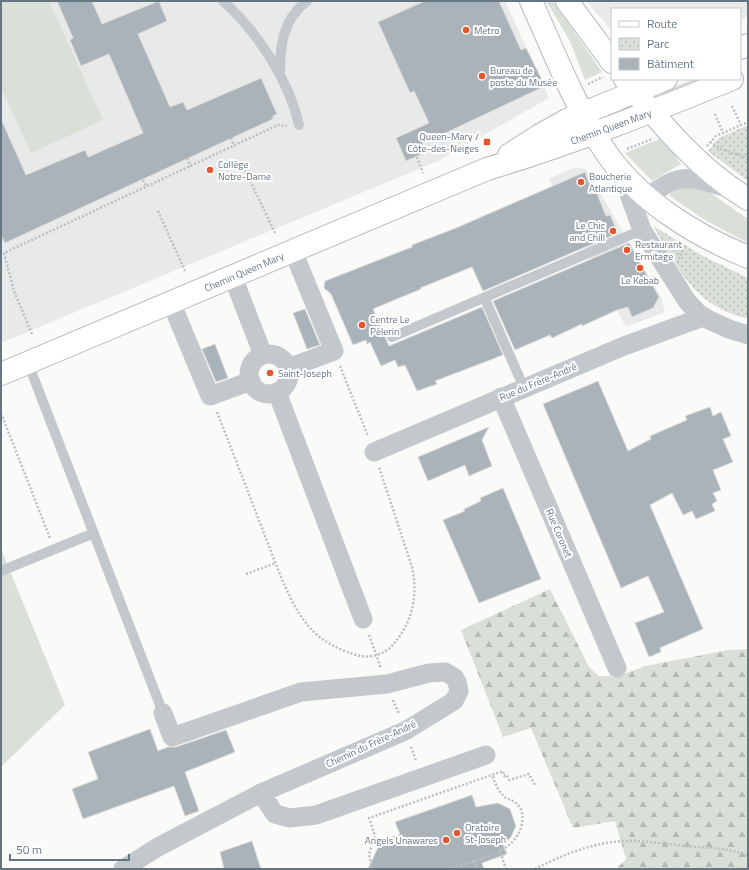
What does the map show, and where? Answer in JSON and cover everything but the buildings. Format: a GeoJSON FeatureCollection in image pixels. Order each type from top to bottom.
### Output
{"type":"FeatureCollection","features":[{"type":"Feature","properties":{"kind":"street"},"geometry":{"type":"LineString","coordinates":[[531,1],[593,133],[622,159],[648,197],[683,223],[748,258]]}},
{"type":"Feature","properties":{"kind":"street"},"geometry":{"type":"LineString","coordinates":[[567,1],[611,65]]}},
{"type":"Feature","properties":{"kind":"street","name":"Chemin Queen Mary"},"geometry":{"type":"LineString","coordinates":[[487,169],[540,135],[583,114],[616,80]]}},
{"type":"Feature","properties":{"kind":"street"},"geometry":{"type":"LineString","coordinates":[[622,80],[691,156],[740,194]]}},
{"type":"Feature","properties":{"kind":"street","name":"Chemin Queen Mary"},"geometry":{"type":"LineString","coordinates":[[1,374],[487,169],[548,150],[652,112],[730,80]]}},
{"type":"Feature","properties":{"kind":"street"},"geometry":{"type":"LineString","coordinates":[[622,159],[642,230],[678,289],[694,310],[703,317],[728,329],[748,334]]}},
{"type":"Feature","properties":{"kind":"street"},"geometry":{"type":"LineString","coordinates":[[648,197],[664,184],[685,178],[695,178],[740,194]]}},
{"type":"Feature","properties":{"kind":"street"},"geometry":{"type":"LineString","coordinates":[[288,368],[334,351],[293,251]]}},
{"type":"Feature","properties":{"kind":"street"},"geometry":{"type":"LineString","coordinates":[[233,277],[263,355]]}},
{"type":"Feature","properties":{"kind":"street"},"geometry":{"type":"LineString","coordinates":[[171,302],[210,396],[251,381]]}},
{"type":"Feature","properties":{"kind":"street","name":"Rue du Frère-André"},"geometry":{"type":"LineString","coordinates":[[374,452],[501,397],[635,342],[703,317]]}},
{"type":"Feature","properties":{"kind":"street"},"geometry":{"type":"LineString","coordinates":[[263,355],[276,355],[286,362],[288,368],[288,380],[286,385],[277,392],[271,394],[259,390],[251,381],[250,368],[258,358],[263,355]]}},
{"type":"Feature","properties":{"kind":"street"},"geometry":{"type":"LineString","coordinates":[[277,392],[363,619]]}},
{"type":"Feature","properties":{"kind":"street","name":"Rue Coronet"},"geometry":{"type":"LineString","coordinates":[[501,397],[617,668]]}},
{"type":"Feature","properties":{"kind":"street","name":"Chemin du Frère-André"},"geometry":{"type":"LineString","coordinates":[[123,869],[158,846],[261,793],[405,731],[454,701],[459,692],[457,682],[451,674],[437,672],[387,684],[301,692],[172,737],[163,713]]}},
{"type":"Feature","properties":{"kind":"street"},"geometry":{"type":"LineString","coordinates":[[261,793],[275,814],[290,818],[316,815],[486,755]]}},
{"type":"Feature","properties":{"kind":"lane"},"geometry":{"type":"LineString","coordinates":[[224,1],[254,34],[280,76],[296,115],[296,126]]}},
{"type":"Feature","properties":{"kind":"lane"},"geometry":{"type":"LineString","coordinates":[[280,76],[280,51],[283,35],[291,17],[307,1]]}},
{"type":"Feature","properties":{"kind":"lane"},"geometry":{"type":"LineString","coordinates":[[392,337],[642,230]]}},
{"type":"Feature","properties":{"kind":"lane"},"geometry":{"type":"LineString","coordinates":[[485,298],[524,388]]}},
{"type":"Feature","properties":{"kind":"lane"},"geometry":{"type":"LineString","coordinates":[[28,363],[163,713]]}},
{"type":"Feature","properties":{"kind":"lane"},"geometry":{"type":"LineString","coordinates":[[1,571],[94,533]]}},
{"type":"Feature","properties":{"kind":"path"},"geometry":{"type":"LineString","coordinates":[[587,84],[611,79]]}},
{"type":"Feature","properties":{"kind":"path"},"geometry":{"type":"LineString","coordinates":[[732,106],[741,125]]}},
{"type":"Feature","properties":{"kind":"path"},"geometry":{"type":"LineString","coordinates":[[715,114],[723,133]]}},
{"type":"Feature","properties":{"kind":"path"},"geometry":{"type":"LineString","coordinates":[[703,151],[710,142],[723,133],[748,122]]}},
{"type":"Feature","properties":{"kind":"path"},"geometry":{"type":"LineString","coordinates":[[32,334],[14,291],[4,253],[191,167],[278,125],[296,126]]}},
{"type":"Feature","properties":{"kind":"path"},"geometry":{"type":"LineString","coordinates":[[231,138],[234,146]]}},
{"type":"Feature","properties":{"kind":"path"},"geometry":{"type":"LineString","coordinates":[[622,159],[653,138]]}},
{"type":"Feature","properties":{"kind":"path"},"geometry":{"type":"LineString","coordinates":[[710,142],[721,149],[748,158]]}},
{"type":"Feature","properties":{"kind":"path"},"geometry":{"type":"LineString","coordinates":[[416,156],[423,173]]}},
{"type":"Feature","properties":{"kind":"path"},"geometry":{"type":"LineString","coordinates":[[187,158],[191,167]]}},
{"type":"Feature","properties":{"kind":"path"},"geometry":{"type":"LineString","coordinates":[[246,170],[275,233]]}},
{"type":"Feature","properties":{"kind":"path"},"geometry":{"type":"LineString","coordinates":[[143,180],[147,187]]}},
{"type":"Feature","properties":{"kind":"path"},"geometry":{"type":"LineString","coordinates":[[158,211],[185,271]]}},
{"type":"Feature","properties":{"kind":"path"},"geometry":{"type":"LineString","coordinates":[[334,351],[374,452]]}},
{"type":"Feature","properties":{"kind":"path"},"geometry":{"type":"LineString","coordinates":[[1,413],[54,549]]}},
{"type":"Feature","properties":{"kind":"path"},"geometry":{"type":"LineString","coordinates":[[246,574],[276,563]]}},
{"type":"Feature","properties":{"kind":"path"},"geometry":{"type":"LineString","coordinates":[[394,702],[401,721]]}},
{"type":"Feature","properties":{"kind":"path"},"geometry":{"type":"LineString","coordinates":[[409,742],[417,762]]}},
{"type":"Feature","properties":{"kind":"path"},"geometry":{"type":"LineString","coordinates":[[449,869],[474,861],[508,847],[518,836],[523,822],[522,813],[519,806],[502,794],[486,755]]}},
{"type":"Feature","properties":{"kind":"path"},"geometry":{"type":"LineString","coordinates":[[372,869],[369,854],[375,836],[369,818],[503,771],[504,776],[507,775],[509,780],[529,774],[535,785]]}},
{"type":"Feature","properties":{"kind":"path"},"geometry":{"type":"LineString","coordinates":[[535,869],[556,858],[603,844],[627,841],[731,850],[748,856]]}},
{"type":"Feature","properties":{"kind":"path"},"geometry":{"type":"LineString","coordinates":[[498,845],[506,869]]}},
{"type":"Feature","properties":{"kind":"path"},"geometry":{"type":"LineString","coordinates":[[474,861],[477,869]]}},
{"type":"Feature","properties":{"kind":"path"},"geometry":{"type":"LineString","coordinates":[[464,864],[466,869]]}},
{"type":"Feature","properties":{"kind":"shaded area","name":"Collège Notre-Dame"},"geometry":{"type":"Polygon","coordinates":[[[1,1],[505,1],[549,98],[438,161],[1,343],[1,1]]]}},
{"type":"Feature","properties":{"kind":"shaded area"},"geometry":{"type":"Polygon","coordinates":[[[586,1],[748,1],[748,16],[741,20],[741,8],[611,8],[611,30],[586,1]]]}},
{"type":"Feature","properties":{"kind":"shaded area"},"geometry":{"type":"Polygon","coordinates":[[[576,167],[586,169],[661,297],[665,312],[626,327],[549,179],[576,167]]]}},
{"type":"Feature","properties":{"kind":"green space"},"geometry":{"type":"Polygon","coordinates":[[[1,1],[49,1],[103,120],[31,153],[1,88],[1,1]]]}},
{"type":"Feature","properties":{"kind":"green space"},"geometry":{"type":"Polygon","coordinates":[[[546,1],[553,1],[602,72],[585,80],[570,41],[546,1]]]}},
{"type":"Feature","properties":{"kind":"green space"},"geometry":{"type":"Polygon","coordinates":[[[692,80],[708,80],[664,98],[662,92],[692,80]]]}},
{"type":"Feature","properties":{"kind":"green space"},"geometry":{"type":"Polygon","coordinates":[[[748,125],[748,181],[708,151],[719,138],[748,125]]]}},
{"type":"Feature","properties":{"kind":"green space"},"geometry":{"type":"Polygon","coordinates":[[[662,138],[681,164],[652,181],[625,153],[662,138]]]}},
{"type":"Feature","properties":{"kind":"green space"},"geometry":{"type":"Polygon","coordinates":[[[692,184],[699,185],[748,219],[748,243],[703,219],[670,196],[671,193],[692,184]]]}},
{"type":"Feature","properties":{"kind":"green space"},"geometry":{"type":"Polygon","coordinates":[[[653,226],[703,256],[748,278],[748,319],[729,313],[714,305],[701,295],[680,272],[653,226]]]}},
{"type":"Feature","properties":{"kind":"green space"},"geometry":{"type":"Polygon","coordinates":[[[1,549],[65,705],[1,767],[1,549]]]}},
{"type":"Feature","properties":{"kind":"green space"},"geometry":{"type":"Polygon","coordinates":[[[550,589],[589,667],[599,676],[615,677],[646,666],[728,650],[748,649],[748,869],[616,869],[626,859],[615,821],[573,828],[531,728],[503,737],[461,630],[550,589]]]}},
{"type":"Feature","properties":{"kind":"place","name":"Metro"},"geometry":{"type":"Point","coordinates":[466,30]}},
{"type":"Feature","properties":{"kind":"place","name":"Bureau de poste du Musée"},"geometry":{"type":"Point","coordinates":[482,76]}},
{"type":"Feature","properties":{"kind":"place","name":"Queen-Mary / Côte-des-Neiges"},"geometry":{"type":"Point","coordinates":[487,142]}},
{"type":"Feature","properties":{"kind":"place","name":"Collège Notre-Dame"},"geometry":{"type":"Point","coordinates":[210,170]}},
{"type":"Feature","properties":{"kind":"place","name":"Boucherie Atlantique"},"geometry":{"type":"Point","coordinates":[581,182]}},
{"type":"Feature","properties":{"kind":"place","name":"Le Chic and Chill"},"geometry":{"type":"Point","coordinates":[613,231]}},
{"type":"Feature","properties":{"kind":"place","name":"Restaurant Ermitage"},"geometry":{"type":"Point","coordinates":[627,250]}},
{"type":"Feature","properties":{"kind":"place","name":"Le Kebab"},"geometry":{"type":"Point","coordinates":[640,268]}},
{"type":"Feature","properties":{"kind":"place","name":"Centre Le Pèlerin"},"geometry":{"type":"Point","coordinates":[362,325]}},
{"type":"Feature","properties":{"kind":"place","name":"Saint-Joseph"},"geometry":{"type":"Point","coordinates":[270,373]}},
{"type":"Feature","properties":{"kind":"place","name":"Oratoire St-Joseph"},"geometry":{"type":"Point","coordinates":[457,833]}},
{"type":"Feature","properties":{"kind":"place","name":"Angels Unawares"},"geometry":{"type":"Point","coordinates":[446,840]}}]}
